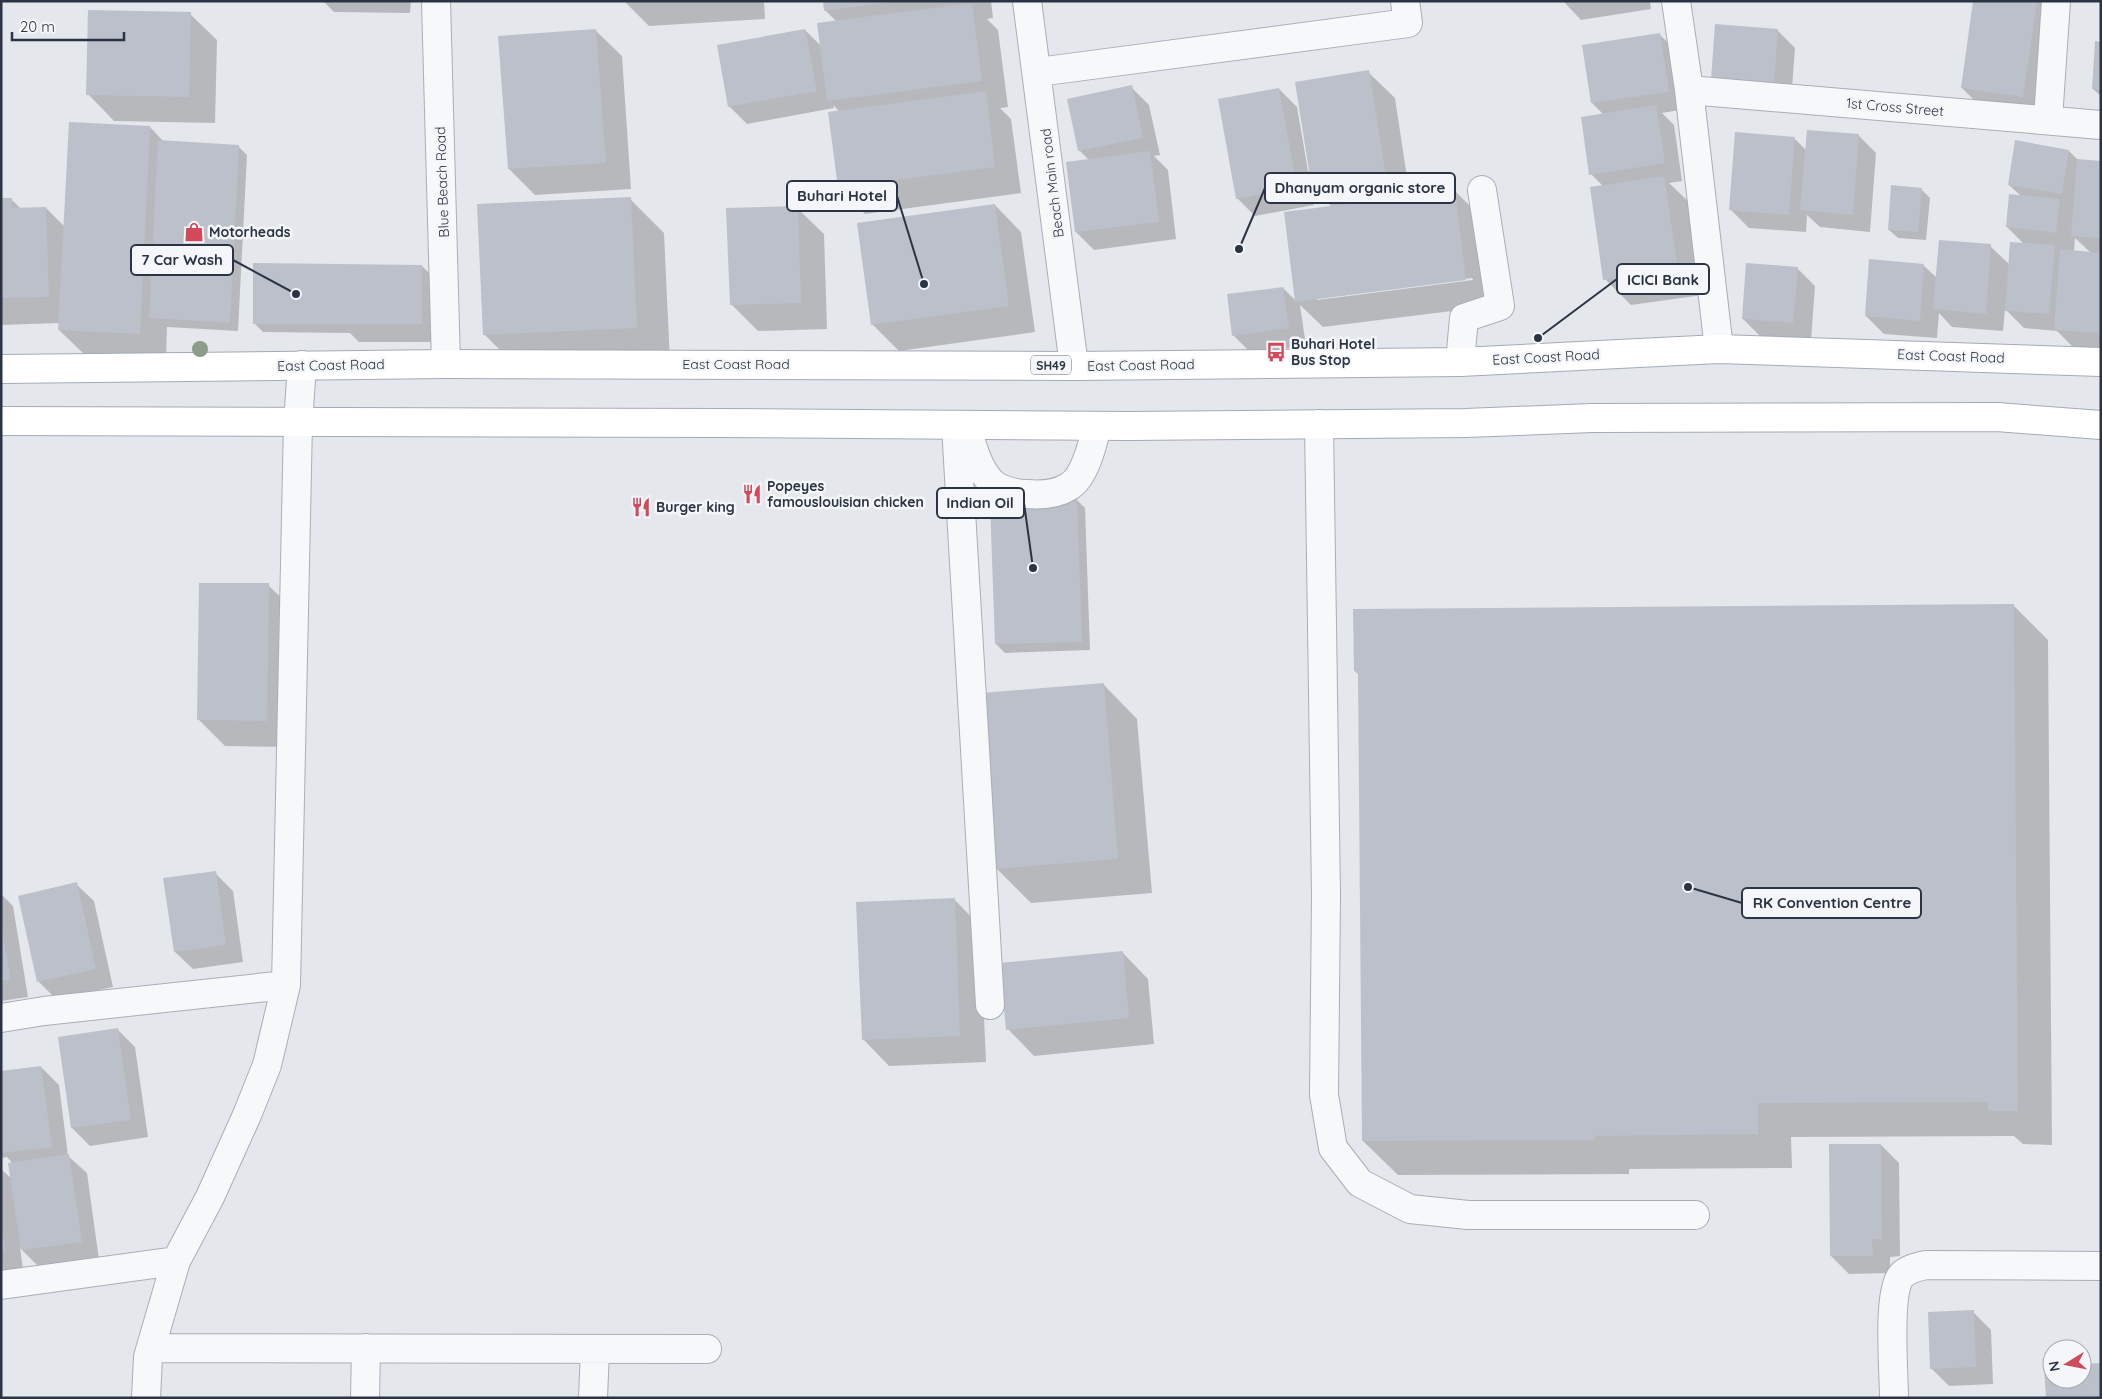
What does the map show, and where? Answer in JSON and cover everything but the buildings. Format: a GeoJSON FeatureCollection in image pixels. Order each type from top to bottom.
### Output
{"type":"FeatureCollection","features":[{"type":"Feature","properties":{"kind":"main road","name":"East Coast Road"},"geometry":{"type":"LineString","coordinates":[[1,369],[446,364],[1074,366],[1460,362],[1719,349],[2101,362]]}},
{"type":"Feature","properties":{"kind":"main road"},"geometry":{"type":"LineString","coordinates":[[1,421],[1097,426],[1466,423],[1592,418],[1997,417],[2101,425]]}},
{"type":"Feature","properties":{"kind":"street","name":"Blue Beach Road"},"geometry":{"type":"LineString","coordinates":[[436,1],[446,364]]}},
{"type":"Feature","properties":{"kind":"street","name":"Beach Main road"},"geometry":{"type":"LineString","coordinates":[[1028,1],[1074,366]]}},
{"type":"Feature","properties":{"kind":"street"},"geometry":{"type":"LineString","coordinates":[[1038,72],[1408,23],[1405,1]]}},
{"type":"Feature","properties":{"kind":"street"},"geometry":{"type":"LineString","coordinates":[[1676,1],[1689,90],[1719,349]]}},
{"type":"Feature","properties":{"kind":"street"},"geometry":{"type":"LineString","coordinates":[[2048,119],[2056,1]]}},
{"type":"Feature","properties":{"kind":"street","name":"1st Cross Street"},"geometry":{"type":"LineString","coordinates":[[1689,90],[2101,125]]}},
{"type":"Feature","properties":{"kind":"street"},"geometry":{"type":"LineString","coordinates":[[1460,362],[1464,318],[1500,306],[1482,190]]}},
{"type":"Feature","properties":{"kind":"street"},"geometry":{"type":"LineString","coordinates":[[146,1398],[148,1357],[176,1261],[210,1196],[268,1065],[286,985],[298,423],[302,366]]}},
{"type":"Feature","properties":{"kind":"street"},"geometry":{"type":"LineString","coordinates":[[1319,424],[1326,895],[1324,1095],[1334,1148],[1360,1183],[1410,1209],[1468,1216],[1696,1215]]}},
{"type":"Feature","properties":{"kind":"street"},"geometry":{"type":"LineString","coordinates":[[961,426],[977,459],[992,483],[1015,494],[1041,495],[1069,487],[1083,470],[1093,447],[1097,426]]}},
{"type":"Feature","properties":{"kind":"street"},"geometry":{"type":"LineString","coordinates":[[961,426],[990,1006]]}},
{"type":"Feature","properties":{"kind":"street"},"geometry":{"type":"LineString","coordinates":[[1,1018],[44,1011],[286,985]]}},
{"type":"Feature","properties":{"kind":"street"},"geometry":{"type":"LineString","coordinates":[[1,1285],[176,1261]]}},
{"type":"Feature","properties":{"kind":"street"},"geometry":{"type":"LineString","coordinates":[[1894,1398],[1893,1307],[1895,1287],[1902,1274],[1910,1269],[1926,1265],[2101,1266]]}},
{"type":"Feature","properties":{"kind":"street"},"geometry":{"type":"LineString","coordinates":[[151,1348],[707,1349]]}},
{"type":"Feature","properties":{"kind":"street"},"geometry":{"type":"LineString","coordinates":[[365,1398],[366,1348]]}},
{"type":"Feature","properties":{"kind":"street"},"geometry":{"type":"LineString","coordinates":[[593,1398],[595,1349]]}},
{"type":"Feature","properties":{"kind":"place","name":"Motorheads"},"geometry":{"type":"Point","coordinates":[194,232]}},
{"type":"Feature","properties":{"kind":"place","name":"Dhanyam organic store"},"geometry":{"type":"Point","coordinates":[1239,249]}},
{"type":"Feature","properties":{"kind":"place","name":"Buhari Hotel"},"geometry":{"type":"Point","coordinates":[924,284]}},
{"type":"Feature","properties":{"kind":"place","name":"7 Car Wash"},"geometry":{"type":"Point","coordinates":[296,294]}},
{"type":"Feature","properties":{"kind":"place","name":"ICICI Bank"},"geometry":{"type":"Point","coordinates":[1538,338]}},
{"type":"Feature","properties":{"kind":"place","name":"Buhari Hotel Bus Stop"},"geometry":{"type":"Point","coordinates":[1276,352]}},
{"type":"Feature","properties":{"kind":"place","name":"Popeyes famouslouisian chicken"},"geometry":{"type":"Point","coordinates":[752,494]}},
{"type":"Feature","properties":{"kind":"place","name":"Burger king"},"geometry":{"type":"Point","coordinates":[641,507]}},
{"type":"Feature","properties":{"kind":"place","name":"Indian Oil"},"geometry":{"type":"Point","coordinates":[1033,568]}},
{"type":"Feature","properties":{"kind":"place","name":"RK Convention Centre"},"geometry":{"type":"Point","coordinates":[1688,887]}}]}
